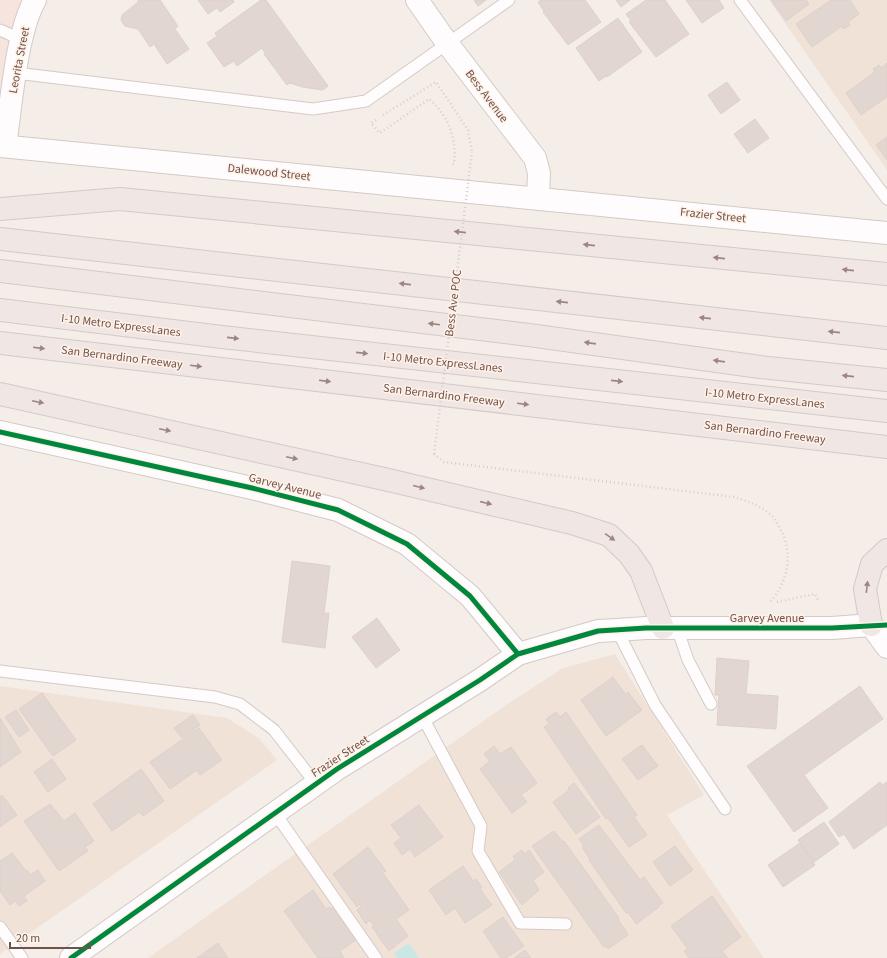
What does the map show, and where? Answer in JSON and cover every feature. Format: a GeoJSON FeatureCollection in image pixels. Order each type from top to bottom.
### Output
{"type":"FeatureCollection","features":[{"type":"Feature","properties":{"kind":"highway"},"geometry":{"type":"LineString","coordinates":[[0,209],[120,199],[887,274]]}},
{"type":"Feature","properties":{"kind":"highway"},"geometry":{"type":"LineString","coordinates":[[0,239],[887,338]]}},
{"type":"Feature","properties":{"kind":"highway"},"geometry":{"type":"LineString","coordinates":[[0,271],[529,335],[760,367],[887,380]]}},
{"type":"Feature","properties":{"kind":"highway","name":"I-10 Metro ExpressLanes"},"geometry":{"type":"LineString","coordinates":[[0,310],[214,336],[887,411]]}},
{"type":"Feature","properties":{"kind":"highway","name":"San Bernardino Freeway"},"geometry":{"type":"LineString","coordinates":[[0,343],[887,447]]}},
{"type":"Feature","properties":{"kind":"highway"},"geometry":{"type":"LineString","coordinates":[[0,394],[384,479],[572,523],[609,534],[629,554],[641,571],[662,628]]}},
{"type":"Feature","properties":{"kind":"highway"},"geometry":{"type":"LineString","coordinates":[[879,625],[865,589],[872,564],[887,550]]}},
{"type":"Feature","properties":{"kind":"street","name":"Leorita Street"},"geometry":{"type":"LineString","coordinates":[[2,146],[22,40],[31,7],[35,0]]}},
{"type":"Feature","properties":{"kind":"street","name":"Bess Avenue"},"geometry":{"type":"LineString","coordinates":[[417,0],[447,43],[535,158],[539,173],[538,198]]}},
{"type":"Feature","properties":{"kind":"street","name":"Dalewood Street"},"geometry":{"type":"LineString","coordinates":[[2,146],[538,198]]}},
{"type":"Feature","properties":{"kind":"street","name":"Frazier Street"},"geometry":{"type":"LineString","coordinates":[[538,198],[887,233]]}},
{"type":"Feature","properties":{"kind":"street","name":"Garvey Avenue"},"geometry":{"type":"LineString","coordinates":[[0,432],[252,488],[338,510],[407,544],[470,596],[518,654]]}},
{"type":"Feature","properties":{"kind":"street","name":"Garvey Avenue"},"geometry":{"type":"LineString","coordinates":[[662,628],[832,628],[879,625]]}},
{"type":"Feature","properties":{"kind":"street"},"geometry":{"type":"LineString","coordinates":[[879,625],[887,648]]}},
{"type":"Feature","properties":{"kind":"street","name":"Frazier Street"},"geometry":{"type":"LineString","coordinates":[[71,958],[316,784],[518,654],[598,631],[662,628]]}},
{"type":"Feature","properties":{"kind":"lane"},"geometry":{"type":"LineString","coordinates":[[16,73],[313,109],[366,101],[509,0]]}},
{"type":"Feature","properties":{"kind":"lane"},"geometry":{"type":"LineString","coordinates":[[740,0],[887,199]]}},
{"type":"Feature","properties":{"kind":"lane"},"geometry":{"type":"LineString","coordinates":[[0,30],[22,40]]}},
{"type":"Feature","properties":{"kind":"lane"},"geometry":{"type":"LineString","coordinates":[[662,628],[688,660],[711,704]]}},
{"type":"Feature","properties":{"kind":"lane"},"geometry":{"type":"LineString","coordinates":[[617,630],[655,705],[725,809]]}},
{"type":"Feature","properties":{"kind":"lane"},"geometry":{"type":"LineString","coordinates":[[0,671],[215,697],[240,704],[274,730],[316,784]]}},
{"type":"Feature","properties":{"kind":"lane"},"geometry":{"type":"LineString","coordinates":[[422,716],[481,826],[478,851],[520,923],[566,924]]}},
{"type":"Feature","properties":{"kind":"lane"},"geometry":{"type":"LineString","coordinates":[[275,813],[376,958]]}},
{"type":"Feature","properties":{"kind":"lane"},"geometry":{"type":"LineString","coordinates":[[0,927],[22,958]]}},
{"type":"Feature","properties":{"kind":"path"},"geometry":{"type":"LineString","coordinates":[[467,170],[475,171]]}},
{"type":"Feature","properties":{"kind":"shaded area"},"geometry":{"type":"Polygon","coordinates":[[[0,0],[35,0],[0,146],[0,0]]]}},
{"type":"Feature","properties":{"kind":"shaded area"},"geometry":{"type":"Polygon","coordinates":[[[769,0],[887,0],[887,170],[769,0]]]}},
{"type":"Feature","properties":{"kind":"shaded area"},"geometry":{"type":"Polygon","coordinates":[[[615,654],[704,795],[667,815],[764,958],[148,958],[506,705],[563,668],[615,654]]]}},
{"type":"Feature","properties":{"kind":"shaded area"},"geometry":{"type":"Polygon","coordinates":[[[0,686],[227,718],[259,738],[277,760],[0,954],[0,686]]]}},
{"type":"Feature","properties":{"kind":"water"},"geometry":{"type":"Polygon","coordinates":[[[409,943],[419,958],[397,958],[394,953],[409,943]]]}},
{"type":"Feature","properties":{"kind":"building"},"geometry":{"type":"Polygon","coordinates":[[[138,0],[160,0],[178,26],[175,29],[189,49],[167,64],[154,44],[150,47],[138,29],[125,26],[121,20],[122,15],[138,2],[138,0]]]}},
{"type":"Feature","properties":{"kind":"building"},"geometry":{"type":"Polygon","coordinates":[[[198,0],[233,0],[234,2],[220,12],[217,8],[208,14],[198,0]]]}},
{"type":"Feature","properties":{"kind":"building"},"geometry":{"type":"Polygon","coordinates":[[[261,0],[266,0],[328,86],[323,90],[302,87],[290,83],[287,85],[264,54],[265,53],[262,48],[237,66],[234,61],[224,67],[207,43],[217,36],[215,33],[261,0]]]}},
{"type":"Feature","properties":{"kind":"building"},"geometry":{"type":"Polygon","coordinates":[[[474,0],[486,0],[478,6],[474,0]]]}},
{"type":"Feature","properties":{"kind":"building"},"geometry":{"type":"Polygon","coordinates":[[[541,0],[585,0],[601,22],[568,45],[543,12],[544,11],[538,2],[541,0]]]}},
{"type":"Feature","properties":{"kind":"building"},"geometry":{"type":"Polygon","coordinates":[[[616,0],[630,0],[621,7],[616,0]]]}},
{"type":"Feature","properties":{"kind":"building"},"geometry":{"type":"Polygon","coordinates":[[[646,0],[665,0],[689,34],[656,57],[629,22],[631,21],[626,14],[646,0]]]}},
{"type":"Feature","properties":{"kind":"building"},"geometry":{"type":"Polygon","coordinates":[[[686,0],[719,0],[724,8],[702,23],[686,0]]]}},
{"type":"Feature","properties":{"kind":"building"},"geometry":{"type":"Polygon","coordinates":[[[771,0],[806,0],[809,4],[786,21],[771,0]]]}},
{"type":"Feature","properties":{"kind":"building"},"geometry":{"type":"Polygon","coordinates":[[[831,0],[850,0],[859,14],[848,22],[850,25],[844,29],[842,26],[812,47],[796,24],[831,0]]]}},
{"type":"Feature","properties":{"kind":"building"},"geometry":{"type":"Polygon","coordinates":[[[618,18],[642,52],[599,81],[576,48],[618,18]]]}},
{"type":"Feature","properties":{"kind":"building"},"geometry":{"type":"Polygon","coordinates":[[[887,63],[887,97],[861,115],[846,93],[875,72],[873,69],[879,65],[881,68],[887,63]]]}},
{"type":"Feature","properties":{"kind":"building"},"geometry":{"type":"Polygon","coordinates":[[[727,82],[740,100],[721,114],[708,95],[727,82]]]}},
{"type":"Feature","properties":{"kind":"building"},"geometry":{"type":"Polygon","coordinates":[[[755,119],[769,138],[748,153],[734,134],[755,119]]]}},
{"type":"Feature","properties":{"kind":"building"},"geometry":{"type":"Polygon","coordinates":[[[887,137],[887,160],[876,145],[887,137]]]}},
{"type":"Feature","properties":{"kind":"building"},"geometry":{"type":"Polygon","coordinates":[[[292,561],[330,566],[324,613],[329,613],[325,648],[282,642],[292,561]]]}},
{"type":"Feature","properties":{"kind":"building"},"geometry":{"type":"Polygon","coordinates":[[[377,618],[400,650],[376,668],[352,637],[377,618]]]}},
{"type":"Feature","properties":{"kind":"building"},"geometry":{"type":"Polygon","coordinates":[[[717,658],[749,661],[746,694],[778,696],[776,729],[717,725],[719,695],[715,695],[717,658]]]}},
{"type":"Feature","properties":{"kind":"building"},"geometry":{"type":"Polygon","coordinates":[[[613,677],[626,695],[628,692],[642,710],[606,736],[581,700],[613,677]]]}},
{"type":"Feature","properties":{"kind":"building"},"geometry":{"type":"Polygon","coordinates":[[[860,686],[883,719],[804,775],[828,808],[794,832],[747,766],[860,686]]]}},
{"type":"Feature","properties":{"kind":"building"},"geometry":{"type":"Polygon","coordinates":[[[42,693],[76,740],[53,756],[19,709],[42,693]]]}},
{"type":"Feature","properties":{"kind":"building"},"geometry":{"type":"Polygon","coordinates":[[[16,710],[29,730],[19,737],[5,717],[16,710]]]}},
{"type":"Feature","properties":{"kind":"building"},"geometry":{"type":"Polygon","coordinates":[[[556,712],[560,717],[566,712],[637,815],[634,817],[647,835],[629,847],[608,818],[606,819],[544,727],[549,724],[546,719],[556,712]]]}},
{"type":"Feature","properties":{"kind":"building"},"geometry":{"type":"Polygon","coordinates":[[[193,715],[200,725],[182,738],[174,728],[193,715]]]}},
{"type":"Feature","properties":{"kind":"building"},"geometry":{"type":"Polygon","coordinates":[[[0,718],[21,752],[0,767],[0,718]]]}},
{"type":"Feature","properties":{"kind":"building"},"geometry":{"type":"Polygon","coordinates":[[[199,728],[222,760],[200,775],[197,770],[170,789],[150,762],[199,728]]]}},
{"type":"Feature","properties":{"kind":"building"},"geometry":{"type":"Polygon","coordinates":[[[642,745],[658,766],[638,780],[622,759],[642,745]]]}},
{"type":"Feature","properties":{"kind":"building"},"geometry":{"type":"Polygon","coordinates":[[[494,746],[500,754],[511,747],[537,783],[521,795],[527,802],[512,813],[480,769],[490,761],[484,754],[494,746]]]}},
{"type":"Feature","properties":{"kind":"building"},"geometry":{"type":"Polygon","coordinates":[[[52,759],[66,779],[48,792],[34,772],[52,759]]]}},
{"type":"Feature","properties":{"kind":"building"},"geometry":{"type":"Polygon","coordinates":[[[141,769],[164,801],[143,816],[139,812],[112,831],[93,804],[141,769]]]}},
{"type":"Feature","properties":{"kind":"building"},"geometry":{"type":"Polygon","coordinates":[[[880,782],[882,785],[887,782],[887,825],[854,849],[844,834],[839,837],[829,822],[880,782]]]}},
{"type":"Feature","properties":{"kind":"building"},"geometry":{"type":"Polygon","coordinates":[[[574,783],[600,817],[576,834],[553,802],[568,791],[569,787],[574,783]]]}},
{"type":"Feature","properties":{"kind":"building"},"geometry":{"type":"Polygon","coordinates":[[[2,795],[17,815],[0,827],[0,797],[2,795]]]}},
{"type":"Feature","properties":{"kind":"building"},"geometry":{"type":"Polygon","coordinates":[[[50,804],[64,821],[75,813],[94,841],[85,847],[88,851],[59,871],[24,821],[50,804]]]}},
{"type":"Feature","properties":{"kind":"building"},"geometry":{"type":"Polygon","coordinates":[[[419,805],[443,837],[415,857],[410,849],[402,855],[394,843],[401,838],[391,825],[419,805]]]}},
{"type":"Feature","properties":{"kind":"building"},"geometry":{"type":"Polygon","coordinates":[[[824,822],[839,844],[814,862],[798,840],[824,822]]]}},
{"type":"Feature","properties":{"kind":"building"},"geometry":{"type":"Polygon","coordinates":[[[599,825],[640,880],[644,877],[663,903],[636,924],[628,912],[626,913],[589,860],[590,859],[582,847],[584,846],[579,839],[599,825]]]}},
{"type":"Feature","properties":{"kind":"building"},"geometry":{"type":"Polygon","coordinates":[[[554,831],[563,842],[564,841],[619,918],[618,920],[628,935],[608,949],[606,946],[604,947],[532,846],[554,831]]]}},
{"type":"Feature","properties":{"kind":"building"},"geometry":{"type":"Polygon","coordinates":[[[800,843],[815,865],[783,887],[768,865],[800,843]]]}},
{"type":"Feature","properties":{"kind":"building"},"geometry":{"type":"Polygon","coordinates":[[[675,846],[693,870],[670,886],[653,862],[675,846]]]}},
{"type":"Feature","properties":{"kind":"building"},"geometry":{"type":"Polygon","coordinates":[[[368,847],[386,871],[383,873],[409,910],[396,919],[408,936],[389,951],[372,927],[374,926],[370,920],[366,924],[357,910],[361,907],[360,904],[357,907],[333,874],[368,847]]]}},
{"type":"Feature","properties":{"kind":"building"},"geometry":{"type":"Polygon","coordinates":[[[522,850],[524,854],[529,850],[544,872],[533,880],[539,890],[522,905],[499,872],[515,860],[513,856],[522,850]]]}},
{"type":"Feature","properties":{"kind":"building"},"geometry":{"type":"Polygon","coordinates":[[[12,853],[30,875],[38,870],[45,881],[24,896],[27,901],[19,906],[15,901],[10,905],[0,891],[0,861],[12,853]]]}},
{"type":"Feature","properties":{"kind":"building"},"geometry":{"type":"Polygon","coordinates":[[[463,866],[473,881],[476,879],[482,887],[480,889],[492,905],[465,923],[455,908],[446,915],[429,890],[463,866]]]}},
{"type":"Feature","properties":{"kind":"building"},"geometry":{"type":"Polygon","coordinates":[[[313,890],[326,909],[329,907],[331,909],[335,906],[356,940],[340,951],[344,958],[318,958],[284,911],[313,890]]]}},
{"type":"Feature","properties":{"kind":"building"},"geometry":{"type":"Polygon","coordinates":[[[712,896],[741,937],[722,951],[728,958],[689,958],[684,951],[688,949],[671,926],[712,896]]]}},
{"type":"Feature","properties":{"kind":"building"},"geometry":{"type":"Polygon","coordinates":[[[503,917],[524,946],[506,958],[501,958],[483,931],[503,917]]]}},
{"type":"Feature","properties":{"kind":"building"},"geometry":{"type":"Polygon","coordinates":[[[218,943],[228,958],[197,958],[218,943]]]}},
{"type":"Feature","properties":{"kind":"building"},"geometry":{"type":"Polygon","coordinates":[[[525,950],[531,958],[514,958],[525,950]]]}},
{"type":"Feature","properties":{"kind":"cycle path"},"geometry":{"type":"LineString","coordinates":[[0,432],[252,488],[338,510],[407,544],[470,596],[518,654]]}},
{"type":"Feature","properties":{"kind":"cycle path"},"geometry":{"type":"LineString","coordinates":[[71,958],[337,769],[480,680],[518,654],[598,631],[646,628],[832,628],[887,625]]}}]}
